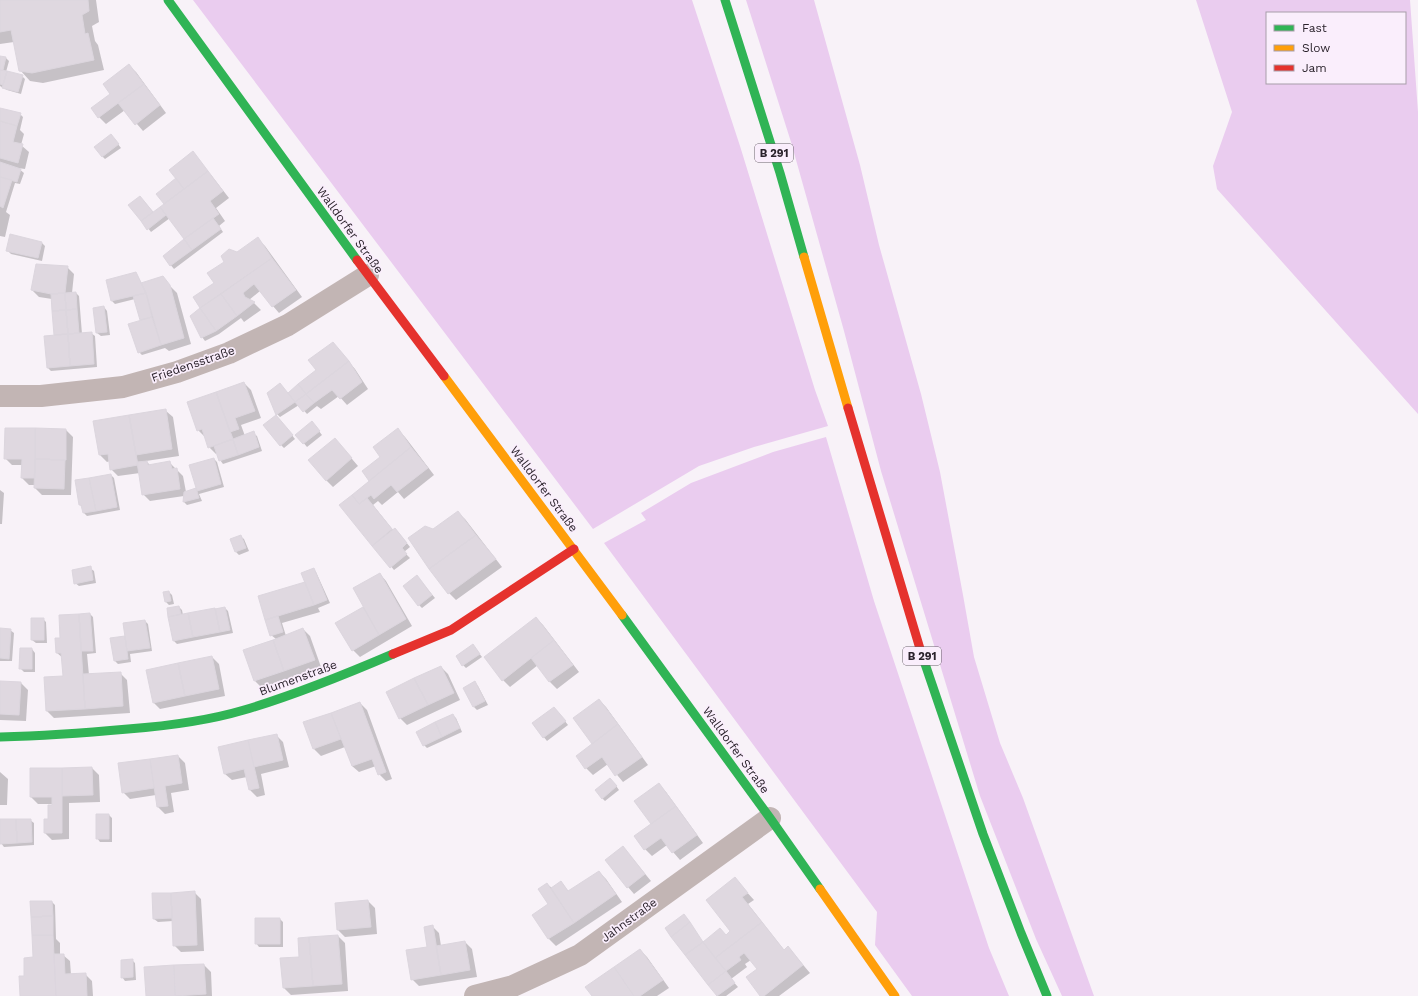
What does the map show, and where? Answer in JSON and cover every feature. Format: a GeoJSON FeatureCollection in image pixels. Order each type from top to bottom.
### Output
{"type":"FeatureCollection","features":[{"type":"Feature","properties":{"kind":"street","name":"Walldorfer Straße"},"geometry":{"type":"LineString","coordinates":[[168,0],[368,275],[574,549],[770,818],[895,996]]}},
{"type":"Feature","properties":{"kind":"street","name":"B 291"},"geometry":{"type":"LineString","coordinates":[[725,0],[780,173],[915,636],[983,834],[1047,996]]}},
{"type":"Feature","properties":{"kind":"street","name":"Friedensstraße"},"geometry":{"type":"LineString","coordinates":[[0,396],[41,396],[123,387],[177,372],[229,353],[288,325],[368,275]]}},
{"type":"Feature","properties":{"kind":"street","name":"Blumenstraße"},"geometry":{"type":"LineString","coordinates":[[0,737],[64,735],[162,726],[244,710],[331,680],[451,630],[574,549]]}},
{"type":"Feature","properties":{"kind":"street","name":"Jahnstraße"},"geometry":{"type":"LineString","coordinates":[[475,996],[512,986],[580,955],[770,818]]}},
{"type":"Feature","properties":{"kind":"shaded area"},"geometry":{"type":"Polygon","coordinates":[[[193,0],[692,0],[740,146],[815,390],[828,426],[754,447],[699,466],[593,529],[193,0]]]}},
{"type":"Feature","properties":{"kind":"shaded area"},"geometry":{"type":"Polygon","coordinates":[[[746,0],[814,0],[860,165],[879,245],[921,394],[940,472],[974,657],[1000,743],[1023,798],[1094,996],[1062,996],[1036,939],[980,796],[881,471],[844,331],[791,142],[746,0]]]}},
{"type":"Feature","properties":{"kind":"shaded area"},"geometry":{"type":"Polygon","coordinates":[[[1196,0],[1410,0],[1418,112],[1418,414],[1217,189],[1213,166],[1232,112],[1196,0]]]}},
{"type":"Feature","properties":{"kind":"shaded area"},"geometry":{"type":"Polygon","coordinates":[[[826,437],[874,601],[989,948],[1009,996],[912,996],[875,945],[877,912],[604,543],[646,520],[641,513],[691,483],[773,452],[826,437]]]}},
{"type":"Feature","properties":{"kind":"building"},"geometry":{"type":"Polygon","coordinates":[[[0,0],[88,0],[89,11],[82,15],[85,34],[88,33],[94,60],[32,73],[19,71],[11,30],[0,32],[0,0]]]}},
{"type":"Feature","properties":{"kind":"building"},"geometry":{"type":"Polygon","coordinates":[[[0,56],[6,57],[3,70],[0,70],[0,56]]]}},
{"type":"Feature","properties":{"kind":"building"},"geometry":{"type":"Polygon","coordinates":[[[129,64],[144,84],[98,118],[91,108],[110,94],[103,84],[129,64]]]}},
{"type":"Feature","properties":{"kind":"building"},"geometry":{"type":"Polygon","coordinates":[[[0,70],[7,71],[3,85],[0,84],[0,70]]]}},
{"type":"Feature","properties":{"kind":"building"},"geometry":{"type":"Polygon","coordinates":[[[7,71],[23,75],[18,92],[2,88],[7,71]]]}},
{"type":"Feature","properties":{"kind":"building"},"geometry":{"type":"Polygon","coordinates":[[[144,84],[160,105],[135,125],[118,103],[144,84]]]}},
{"type":"Feature","properties":{"kind":"building"},"geometry":{"type":"Polygon","coordinates":[[[0,108],[21,113],[17,126],[0,121],[0,108]]]}},
{"type":"Feature","properties":{"kind":"building"},"geometry":{"type":"Polygon","coordinates":[[[0,121],[17,126],[13,142],[23,144],[18,163],[0,158],[0,121]]]}},
{"type":"Feature","properties":{"kind":"building"},"geometry":{"type":"Polygon","coordinates":[[[111,134],[119,144],[102,157],[94,147],[111,134]]]}},
{"type":"Feature","properties":{"kind":"building"},"geometry":{"type":"Polygon","coordinates":[[[193,151],[208,171],[184,189],[169,170],[193,151]]]}},
{"type":"Feature","properties":{"kind":"building"},"geometry":{"type":"Polygon","coordinates":[[[0,162],[21,169],[17,182],[0,177],[0,162]]]}},
{"type":"Feature","properties":{"kind":"building"},"geometry":{"type":"Polygon","coordinates":[[[208,171],[223,191],[210,201],[219,214],[184,239],[160,207],[208,171]]]}},
{"type":"Feature","properties":{"kind":"building"},"geometry":{"type":"Polygon","coordinates":[[[0,177],[12,180],[3,208],[0,206],[0,177]]]}},
{"type":"Feature","properties":{"kind":"building"},"geometry":{"type":"Polygon","coordinates":[[[176,178],[184,189],[164,204],[156,194],[176,178]]]}},
{"type":"Feature","properties":{"kind":"building"},"geometry":{"type":"Polygon","coordinates":[[[140,196],[153,212],[141,221],[128,205],[140,196]]]}},
{"type":"Feature","properties":{"kind":"building"},"geometry":{"type":"Polygon","coordinates":[[[160,207],[166,215],[147,230],[141,221],[160,207]]]}},
{"type":"Feature","properties":{"kind":"building"},"geometry":{"type":"Polygon","coordinates":[[[213,218],[221,229],[192,250],[184,239],[213,218]]]}},
{"type":"Feature","properties":{"kind":"building"},"geometry":{"type":"Polygon","coordinates":[[[10,234],[42,242],[38,258],[6,251],[10,234]]]}},
{"type":"Feature","properties":{"kind":"building"},"geometry":{"type":"Polygon","coordinates":[[[258,237],[272,258],[200,308],[193,297],[214,283],[207,273],[224,262],[221,256],[229,249],[237,252],[258,237]]]}},
{"type":"Feature","properties":{"kind":"building"},"geometry":{"type":"Polygon","coordinates":[[[184,239],[192,250],[170,266],[163,256],[184,239]]]}},
{"type":"Feature","properties":{"kind":"building"},"geometry":{"type":"Polygon","coordinates":[[[272,258],[296,290],[272,307],[254,284],[243,293],[245,297],[255,302],[237,316],[221,294],[272,258]]]}},
{"type":"Feature","properties":{"kind":"building"},"geometry":{"type":"Polygon","coordinates":[[[36,264],[68,266],[65,293],[51,294],[31,290],[36,264]]]}},
{"type":"Feature","properties":{"kind":"building"},"geometry":{"type":"Polygon","coordinates":[[[136,272],[146,293],[111,301],[106,280],[136,272]]]}},
{"type":"Feature","properties":{"kind":"building"},"geometry":{"type":"Polygon","coordinates":[[[163,276],[170,285],[184,338],[161,345],[146,293],[141,283],[163,276]]]}},
{"type":"Feature","properties":{"kind":"building"},"geometry":{"type":"Polygon","coordinates":[[[76,292],[77,309],[66,310],[65,293],[76,292]]]}},
{"type":"Feature","properties":{"kind":"building"},"geometry":{"type":"Polygon","coordinates":[[[65,293],[66,310],[52,311],[51,294],[65,293]]]}},
{"type":"Feature","properties":{"kind":"building"},"geometry":{"type":"Polygon","coordinates":[[[146,293],[152,317],[140,320],[133,296],[146,293]]]}},
{"type":"Feature","properties":{"kind":"building"},"geometry":{"type":"Polygon","coordinates":[[[221,294],[237,316],[216,331],[200,308],[221,294]]]}},
{"type":"Feature","properties":{"kind":"building"},"geometry":{"type":"Polygon","coordinates":[[[104,306],[107,332],[96,333],[93,308],[104,306]]]}},
{"type":"Feature","properties":{"kind":"building"},"geometry":{"type":"Polygon","coordinates":[[[200,308],[216,331],[201,338],[190,316],[200,308]]]}},
{"type":"Feature","properties":{"kind":"building"},"geometry":{"type":"Polygon","coordinates":[[[77,309],[79,333],[68,334],[66,310],[77,309]]]}},
{"type":"Feature","properties":{"kind":"building"},"geometry":{"type":"Polygon","coordinates":[[[66,310],[68,334],[54,335],[52,311],[66,310]]]}},
{"type":"Feature","properties":{"kind":"building"},"geometry":{"type":"Polygon","coordinates":[[[152,317],[161,345],[138,353],[128,324],[152,317]]]}},
{"type":"Feature","properties":{"kind":"building"},"geometry":{"type":"Polygon","coordinates":[[[92,332],[94,364],[70,366],[68,334],[92,332]]]}},
{"type":"Feature","properties":{"kind":"building"},"geometry":{"type":"Polygon","coordinates":[[[68,334],[70,366],[47,368],[44,336],[68,334]]]}},
{"type":"Feature","properties":{"kind":"building"},"geometry":{"type":"Polygon","coordinates":[[[333,342],[349,361],[306,394],[298,384],[316,370],[308,360],[333,342]]]}},
{"type":"Feature","properties":{"kind":"building"},"geometry":{"type":"Polygon","coordinates":[[[349,361],[362,382],[340,399],[332,390],[314,403],[306,394],[349,361]]]}},
{"type":"Feature","properties":{"kind":"building"},"geometry":{"type":"Polygon","coordinates":[[[244,382],[255,411],[235,418],[239,429],[230,432],[216,392],[244,382]]]}},
{"type":"Feature","properties":{"kind":"building"},"geometry":{"type":"Polygon","coordinates":[[[280,383],[295,402],[276,415],[267,393],[280,383]]]}},
{"type":"Feature","properties":{"kind":"building"},"geometry":{"type":"Polygon","coordinates":[[[298,384],[306,394],[295,402],[288,393],[298,384]]]}},
{"type":"Feature","properties":{"kind":"building"},"geometry":{"type":"Polygon","coordinates":[[[216,392],[233,439],[208,448],[202,429],[197,431],[187,402],[216,392]]]}},
{"type":"Feature","properties":{"kind":"building"},"geometry":{"type":"Polygon","coordinates":[[[306,394],[314,403],[303,412],[295,402],[306,394]]]}},
{"type":"Feature","properties":{"kind":"building"},"geometry":{"type":"Polygon","coordinates":[[[166,409],[172,449],[136,455],[129,415],[166,409]]]}},
{"type":"Feature","properties":{"kind":"building"},"geometry":{"type":"Polygon","coordinates":[[[129,415],[138,465],[110,470],[108,454],[99,455],[93,421],[129,415]]]}},
{"type":"Feature","properties":{"kind":"building"},"geometry":{"type":"Polygon","coordinates":[[[276,415],[293,435],[280,446],[263,425],[276,415]]]}},
{"type":"Feature","properties":{"kind":"building"},"geometry":{"type":"Polygon","coordinates":[[[312,421],[320,431],[303,444],[295,435],[312,421]]]}},
{"type":"Feature","properties":{"kind":"building"},"geometry":{"type":"Polygon","coordinates":[[[5,428],[35,428],[35,478],[21,478],[22,459],[4,459],[5,428]]]}},
{"type":"Feature","properties":{"kind":"building"},"geometry":{"type":"Polygon","coordinates":[[[35,428],[66,429],[66,460],[35,459],[35,428]]]}},
{"type":"Feature","properties":{"kind":"building"},"geometry":{"type":"Polygon","coordinates":[[[398,428],[411,447],[369,481],[362,471],[380,457],[373,447],[398,428]]]}},
{"type":"Feature","properties":{"kind":"building"},"geometry":{"type":"Polygon","coordinates":[[[254,431],[259,447],[238,455],[233,439],[254,431]]]}},
{"type":"Feature","properties":{"kind":"building"},"geometry":{"type":"Polygon","coordinates":[[[335,438],[352,458],[326,481],[308,460],[335,438]]]}},
{"type":"Feature","properties":{"kind":"building"},"geometry":{"type":"Polygon","coordinates":[[[233,439],[238,455],[219,461],[214,446],[233,439]]]}},
{"type":"Feature","properties":{"kind":"building"},"geometry":{"type":"Polygon","coordinates":[[[411,447],[428,468],[397,492],[391,485],[374,499],[371,495],[359,504],[352,495],[411,447]]]}},
{"type":"Feature","properties":{"kind":"building"},"geometry":{"type":"Polygon","coordinates":[[[214,458],[221,484],[197,491],[189,465],[214,458]]]}},
{"type":"Feature","properties":{"kind":"building"},"geometry":{"type":"Polygon","coordinates":[[[35,459],[65,460],[64,489],[34,488],[35,459]]]}},
{"type":"Feature","properties":{"kind":"building"},"geometry":{"type":"Polygon","coordinates":[[[147,461],[148,465],[170,461],[172,469],[177,468],[180,489],[142,495],[137,462],[147,461]]]}},
{"type":"Feature","properties":{"kind":"building"},"geometry":{"type":"Polygon","coordinates":[[[111,474],[117,507],[96,511],[89,478],[111,474]]]}},
{"type":"Feature","properties":{"kind":"building"},"geometry":{"type":"Polygon","coordinates":[[[89,478],[96,511],[83,513],[81,505],[79,505],[75,480],[89,478]]]}},
{"type":"Feature","properties":{"kind":"building"},"geometry":{"type":"Polygon","coordinates":[[[196,488],[199,498],[183,502],[184,492],[196,488]]]}},
{"type":"Feature","properties":{"kind":"building"},"geometry":{"type":"Polygon","coordinates":[[[352,495],[359,504],[367,498],[392,529],[372,546],[339,505],[352,495]]]}},
{"type":"Feature","properties":{"kind":"building"},"geometry":{"type":"Polygon","coordinates":[[[458,511],[476,535],[429,569],[408,538],[425,526],[433,529],[458,511]]]}},
{"type":"Feature","properties":{"kind":"building"},"geometry":{"type":"Polygon","coordinates":[[[395,528],[407,543],[402,548],[407,554],[390,568],[372,546],[395,528]]]}},
{"type":"Feature","properties":{"kind":"building"},"geometry":{"type":"Polygon","coordinates":[[[241,535],[246,548],[235,552],[230,539],[241,535]]]}},
{"type":"Feature","properties":{"kind":"building"},"geometry":{"type":"Polygon","coordinates":[[[476,535],[496,559],[448,594],[429,569],[476,535]]]}},
{"type":"Feature","properties":{"kind":"building"},"geometry":{"type":"Polygon","coordinates":[[[91,566],[93,580],[74,584],[72,570],[91,566]]]}},
{"type":"Feature","properties":{"kind":"building"},"geometry":{"type":"Polygon","coordinates":[[[314,568],[327,600],[314,605],[301,573],[314,568]]]}},
{"type":"Feature","properties":{"kind":"building"},"geometry":{"type":"Polygon","coordinates":[[[380,573],[406,619],[379,635],[353,588],[380,573]]]}},
{"type":"Feature","properties":{"kind":"building"},"geometry":{"type":"Polygon","coordinates":[[[417,575],[432,595],[418,606],[403,586],[417,575]]]}},
{"type":"Feature","properties":{"kind":"building"},"geometry":{"type":"Polygon","coordinates":[[[305,582],[314,605],[265,620],[258,596],[305,582]]]}},
{"type":"Feature","properties":{"kind":"building"},"geometry":{"type":"Polygon","coordinates":[[[169,591],[171,601],[165,602],[163,592],[169,591]]]}},
{"type":"Feature","properties":{"kind":"building"},"geometry":{"type":"Polygon","coordinates":[[[179,606],[181,614],[168,617],[167,608],[179,606]]]}},
{"type":"Feature","properties":{"kind":"building"},"geometry":{"type":"Polygon","coordinates":[[[225,607],[230,630],[220,632],[215,609],[225,607]]]}},
{"type":"Feature","properties":{"kind":"building"},"geometry":{"type":"Polygon","coordinates":[[[363,607],[379,635],[352,651],[335,623],[363,607]]]}},
{"type":"Feature","properties":{"kind":"building"},"geometry":{"type":"Polygon","coordinates":[[[215,608],[220,632],[193,637],[188,613],[215,608]]]}},
{"type":"Feature","properties":{"kind":"building"},"geometry":{"type":"Polygon","coordinates":[[[90,613],[93,651],[81,651],[79,614],[90,613]]]}},
{"type":"Feature","properties":{"kind":"building"},"geometry":{"type":"Polygon","coordinates":[[[188,613],[193,637],[173,641],[168,617],[188,613]]]}},
{"type":"Feature","properties":{"kind":"building"},"geometry":{"type":"Polygon","coordinates":[[[79,614],[85,709],[46,711],[44,677],[63,676],[61,653],[56,653],[55,638],[60,638],[59,615],[79,614]]]}},
{"type":"Feature","properties":{"kind":"building"},"geometry":{"type":"Polygon","coordinates":[[[278,616],[283,632],[270,636],[265,620],[278,616]]]}},
{"type":"Feature","properties":{"kind":"building"},"geometry":{"type":"Polygon","coordinates":[[[536,617],[554,640],[502,681],[484,657],[536,617]]]}},
{"type":"Feature","properties":{"kind":"building"},"geometry":{"type":"Polygon","coordinates":[[[31,618],[44,618],[44,640],[31,640],[31,618]]]}},
{"type":"Feature","properties":{"kind":"building"},"geometry":{"type":"Polygon","coordinates":[[[145,620],[150,648],[127,651],[123,623],[145,620]]]}},
{"type":"Feature","properties":{"kind":"building"},"geometry":{"type":"Polygon","coordinates":[[[0,628],[11,629],[9,659],[0,658],[0,628]]]}},
{"type":"Feature","properties":{"kind":"building"},"geometry":{"type":"Polygon","coordinates":[[[303,628],[315,660],[284,671],[273,640],[303,628]]]}},
{"type":"Feature","properties":{"kind":"building"},"geometry":{"type":"Polygon","coordinates":[[[125,636],[128,659],[114,661],[110,638],[125,636]]]}},
{"type":"Feature","properties":{"kind":"building"},"geometry":{"type":"Polygon","coordinates":[[[273,640],[284,671],[254,681],[243,650],[273,640]]]}},
{"type":"Feature","properties":{"kind":"building"},"geometry":{"type":"Polygon","coordinates":[[[554,640],[573,665],[549,682],[531,658],[554,640]]]}},
{"type":"Feature","properties":{"kind":"building"},"geometry":{"type":"Polygon","coordinates":[[[473,644],[480,654],[462,666],[456,656],[473,644]]]}},
{"type":"Feature","properties":{"kind":"building"},"geometry":{"type":"Polygon","coordinates":[[[20,648],[32,648],[32,669],[19,669],[20,648]]]}},
{"type":"Feature","properties":{"kind":"building"},"geometry":{"type":"Polygon","coordinates":[[[212,656],[219,689],[185,696],[178,663],[212,656]]]}},
{"type":"Feature","properties":{"kind":"building"},"geometry":{"type":"Polygon","coordinates":[[[178,663],[185,696],[153,703],[146,670],[178,663]]]}},
{"type":"Feature","properties":{"kind":"building"},"geometry":{"type":"Polygon","coordinates":[[[441,666],[454,693],[428,705],[414,678],[441,666]]]}},
{"type":"Feature","properties":{"kind":"building"},"geometry":{"type":"Polygon","coordinates":[[[121,672],[123,706],[85,709],[83,674],[121,672]]]}},
{"type":"Feature","properties":{"kind":"building"},"geometry":{"type":"Polygon","coordinates":[[[414,678],[428,705],[399,719],[386,692],[414,678]]]}},
{"type":"Feature","properties":{"kind":"building"},"geometry":{"type":"Polygon","coordinates":[[[0,681],[21,682],[19,715],[0,714],[0,681]]]}},
{"type":"Feature","properties":{"kind":"building"},"geometry":{"type":"Polygon","coordinates":[[[475,681],[485,701],[473,707],[463,688],[475,681]]]}},
{"type":"Feature","properties":{"kind":"building"},"geometry":{"type":"Polygon","coordinates":[[[599,699],[618,724],[592,744],[573,718],[599,699]]]}},
{"type":"Feature","properties":{"kind":"building"},"geometry":{"type":"Polygon","coordinates":[[[360,702],[386,772],[378,775],[372,759],[352,766],[331,713],[360,702]]]}},
{"type":"Feature","properties":{"kind":"building"},"geometry":{"type":"Polygon","coordinates":[[[554,707],[566,721],[543,738],[532,723],[554,707]]]}},
{"type":"Feature","properties":{"kind":"building"},"geometry":{"type":"Polygon","coordinates":[[[331,713],[341,739],[313,749],[303,722],[331,713]]]}},
{"type":"Feature","properties":{"kind":"building"},"geometry":{"type":"Polygon","coordinates":[[[453,714],[460,728],[442,737],[435,722],[453,714]]]}},
{"type":"Feature","properties":{"kind":"building"},"geometry":{"type":"Polygon","coordinates":[[[435,722],[442,737],[423,746],[416,732],[435,722]]]}},
{"type":"Feature","properties":{"kind":"building"},"geometry":{"type":"Polygon","coordinates":[[[618,724],[642,757],[615,776],[602,757],[585,769],[576,756],[618,724]]]}},
{"type":"Feature","properties":{"kind":"building"},"geometry":{"type":"Polygon","coordinates":[[[277,734],[283,760],[254,767],[248,740],[277,734]]]}},
{"type":"Feature","properties":{"kind":"building"},"geometry":{"type":"Polygon","coordinates":[[[248,740],[259,788],[249,790],[244,769],[224,774],[218,747],[248,740]]]}},
{"type":"Feature","properties":{"kind":"building"},"geometry":{"type":"Polygon","coordinates":[[[178,755],[182,783],[165,786],[168,806],[157,807],[150,759],[178,755]]]}},
{"type":"Feature","properties":{"kind":"building"},"geometry":{"type":"Polygon","coordinates":[[[150,759],[154,788],[122,793],[118,763],[150,759]]]}},
{"type":"Feature","properties":{"kind":"building"},"geometry":{"type":"Polygon","coordinates":[[[92,767],[93,795],[62,796],[62,768],[92,767]]]}},
{"type":"Feature","properties":{"kind":"building"},"geometry":{"type":"Polygon","coordinates":[[[30,768],[62,768],[62,833],[44,833],[44,819],[48,819],[48,805],[52,805],[52,797],[30,797],[30,768]]]}},
{"type":"Feature","properties":{"kind":"building"},"geometry":{"type":"Polygon","coordinates":[[[610,778],[617,786],[602,799],[595,790],[610,778]]]}},
{"type":"Feature","properties":{"kind":"building"},"geometry":{"type":"Polygon","coordinates":[[[659,783],[676,806],[651,824],[634,801],[659,783]]]}},
{"type":"Feature","properties":{"kind":"building"},"geometry":{"type":"Polygon","coordinates":[[[676,806],[697,835],[672,853],[661,838],[644,850],[634,836],[676,806]]]}},
{"type":"Feature","properties":{"kind":"building"},"geometry":{"type":"Polygon","coordinates":[[[96,814],[109,814],[109,839],[96,839],[96,814]]]}},
{"type":"Feature","properties":{"kind":"building"},"geometry":{"type":"Polygon","coordinates":[[[0,819],[16,819],[17,843],[0,844],[0,819]]]}},
{"type":"Feature","properties":{"kind":"building"},"geometry":{"type":"Polygon","coordinates":[[[16,819],[31,819],[32,842],[17,843],[16,819]]]}},
{"type":"Feature","properties":{"kind":"building"},"geometry":{"type":"Polygon","coordinates":[[[623,846],[645,874],[627,888],[605,860],[623,846]]]}},
{"type":"Feature","properties":{"kind":"building"},"geometry":{"type":"Polygon","coordinates":[[[599,871],[616,894],[574,923],[551,888],[561,881],[568,891],[599,871]]]}},
{"type":"Feature","properties":{"kind":"building"},"geometry":{"type":"Polygon","coordinates":[[[735,877],[748,893],[742,897],[762,922],[715,958],[703,942],[720,928],[726,935],[730,931],[706,900],[735,877]]]}},
{"type":"Feature","properties":{"kind":"building"},"geometry":{"type":"Polygon","coordinates":[[[547,883],[574,923],[548,939],[532,915],[548,904],[538,889],[547,883]]]}},
{"type":"Feature","properties":{"kind":"building"},"geometry":{"type":"Polygon","coordinates":[[[195,891],[197,945],[173,946],[171,893],[195,891]]]}},
{"type":"Feature","properties":{"kind":"building"},"geometry":{"type":"Polygon","coordinates":[[[152,893],[171,893],[172,918],[153,919],[152,893]]]}},
{"type":"Feature","properties":{"kind":"building"},"geometry":{"type":"Polygon","coordinates":[[[368,900],[371,927],[337,930],[335,903],[368,900]]]}},
{"type":"Feature","properties":{"kind":"building"},"geometry":{"type":"Polygon","coordinates":[[[30,901],[52,901],[53,916],[31,917],[30,901]]]}},
{"type":"Feature","properties":{"kind":"building"},"geometry":{"type":"Polygon","coordinates":[[[684,914],[690,922],[671,937],[665,928],[684,914]]]}},
{"type":"Feature","properties":{"kind":"building"},"geometry":{"type":"Polygon","coordinates":[[[53,916],[53,935],[32,935],[31,917],[53,916]]]}},
{"type":"Feature","properties":{"kind":"building"},"geometry":{"type":"Polygon","coordinates":[[[255,918],[280,918],[280,944],[255,944],[255,918]]]}},
{"type":"Feature","properties":{"kind":"building"},"geometry":{"type":"Polygon","coordinates":[[[690,922],[703,942],[685,955],[671,937],[690,922]]]}},
{"type":"Feature","properties":{"kind":"building"},"geometry":{"type":"Polygon","coordinates":[[[762,922],[784,950],[788,946],[803,965],[764,996],[760,996],[746,977],[757,969],[744,953],[739,957],[741,960],[726,971],[715,958],[762,922]]]}},
{"type":"Feature","properties":{"kind":"building"},"geometry":{"type":"Polygon","coordinates":[[[433,925],[441,975],[411,980],[406,950],[427,947],[424,927],[433,925]]]}},
{"type":"Feature","properties":{"kind":"building"},"geometry":{"type":"Polygon","coordinates":[[[32,935],[53,935],[56,996],[20,996],[19,976],[24,976],[24,958],[33,957],[32,935]]]}},
{"type":"Feature","properties":{"kind":"building"},"geometry":{"type":"Polygon","coordinates":[[[338,935],[342,984],[313,986],[309,937],[338,935]]]}},
{"type":"Feature","properties":{"kind":"building"},"geometry":{"type":"Polygon","coordinates":[[[309,937],[313,986],[283,988],[280,958],[299,957],[298,938],[309,937]]]}},
{"type":"Feature","properties":{"kind":"building"},"geometry":{"type":"Polygon","coordinates":[[[465,941],[470,970],[441,975],[436,946],[465,941]]]}},
{"type":"Feature","properties":{"kind":"building"},"geometry":{"type":"Polygon","coordinates":[[[703,942],[726,971],[708,985],[685,955],[703,942]]]}},
{"type":"Feature","properties":{"kind":"building"},"geometry":{"type":"Polygon","coordinates":[[[640,949],[663,980],[640,996],[634,996],[614,967],[640,949]]]}},
{"type":"Feature","properties":{"kind":"building"},"geometry":{"type":"Polygon","coordinates":[[[54,954],[64,954],[65,974],[86,973],[87,996],[56,996],[54,954]]]}},
{"type":"Feature","properties":{"kind":"building"},"geometry":{"type":"Polygon","coordinates":[[[133,959],[133,977],[121,978],[121,960],[133,959]]]}},
{"type":"Feature","properties":{"kind":"building"},"geometry":{"type":"Polygon","coordinates":[[[204,964],[206,994],[175,996],[174,965],[204,964]]]}},
{"type":"Feature","properties":{"kind":"building"},"geometry":{"type":"Polygon","coordinates":[[[174,965],[175,996],[146,996],[144,967],[174,965]]]}},
{"type":"Feature","properties":{"kind":"building"},"geometry":{"type":"Polygon","coordinates":[[[614,967],[634,996],[592,996],[585,987],[614,967]]]}},
{"type":"Feature","properties":{"kind":"building"},"geometry":{"type":"Polygon","coordinates":[[[726,971],[735,983],[717,996],[708,985],[726,971]]]}},
{"type":"Feature","properties":{"kind":"traffic: fast"},"geometry":{"type":"LineString","coordinates":[[168,0],[357,260]]}},
{"type":"Feature","properties":{"kind":"traffic: fast"},"geometry":{"type":"LineString","coordinates":[[725,0],[780,173],[804,257]]}},
{"type":"Feature","properties":{"kind":"traffic: fast"},"geometry":{"type":"LineString","coordinates":[[622,615],[820,889]]}},
{"type":"Feature","properties":{"kind":"traffic: fast"},"geometry":{"type":"LineString","coordinates":[[921,652],[983,834],[1047,996]]}},
{"type":"Feature","properties":{"kind":"traffic: fast"},"geometry":{"type":"LineString","coordinates":[[0,737],[143,728],[172,725],[216,717],[244,710],[301,691],[393,654]]}},
{"type":"Feature","properties":{"kind":"traffic: slow"},"geometry":{"type":"LineString","coordinates":[[804,257],[848,408]]}},
{"type":"Feature","properties":{"kind":"traffic: slow"},"geometry":{"type":"LineString","coordinates":[[444,376],[622,615]]}},
{"type":"Feature","properties":{"kind":"traffic: slow"},"geometry":{"type":"LineString","coordinates":[[820,889],[895,996]]}},
{"type":"Feature","properties":{"kind":"traffic: jam"},"geometry":{"type":"LineString","coordinates":[[357,260],[444,376]]}},
{"type":"Feature","properties":{"kind":"traffic: jam"},"geometry":{"type":"LineString","coordinates":[[848,408],[921,652]]}},
{"type":"Feature","properties":{"kind":"traffic: jam"},"geometry":{"type":"LineString","coordinates":[[393,654],[451,630],[574,549]]}}]}
